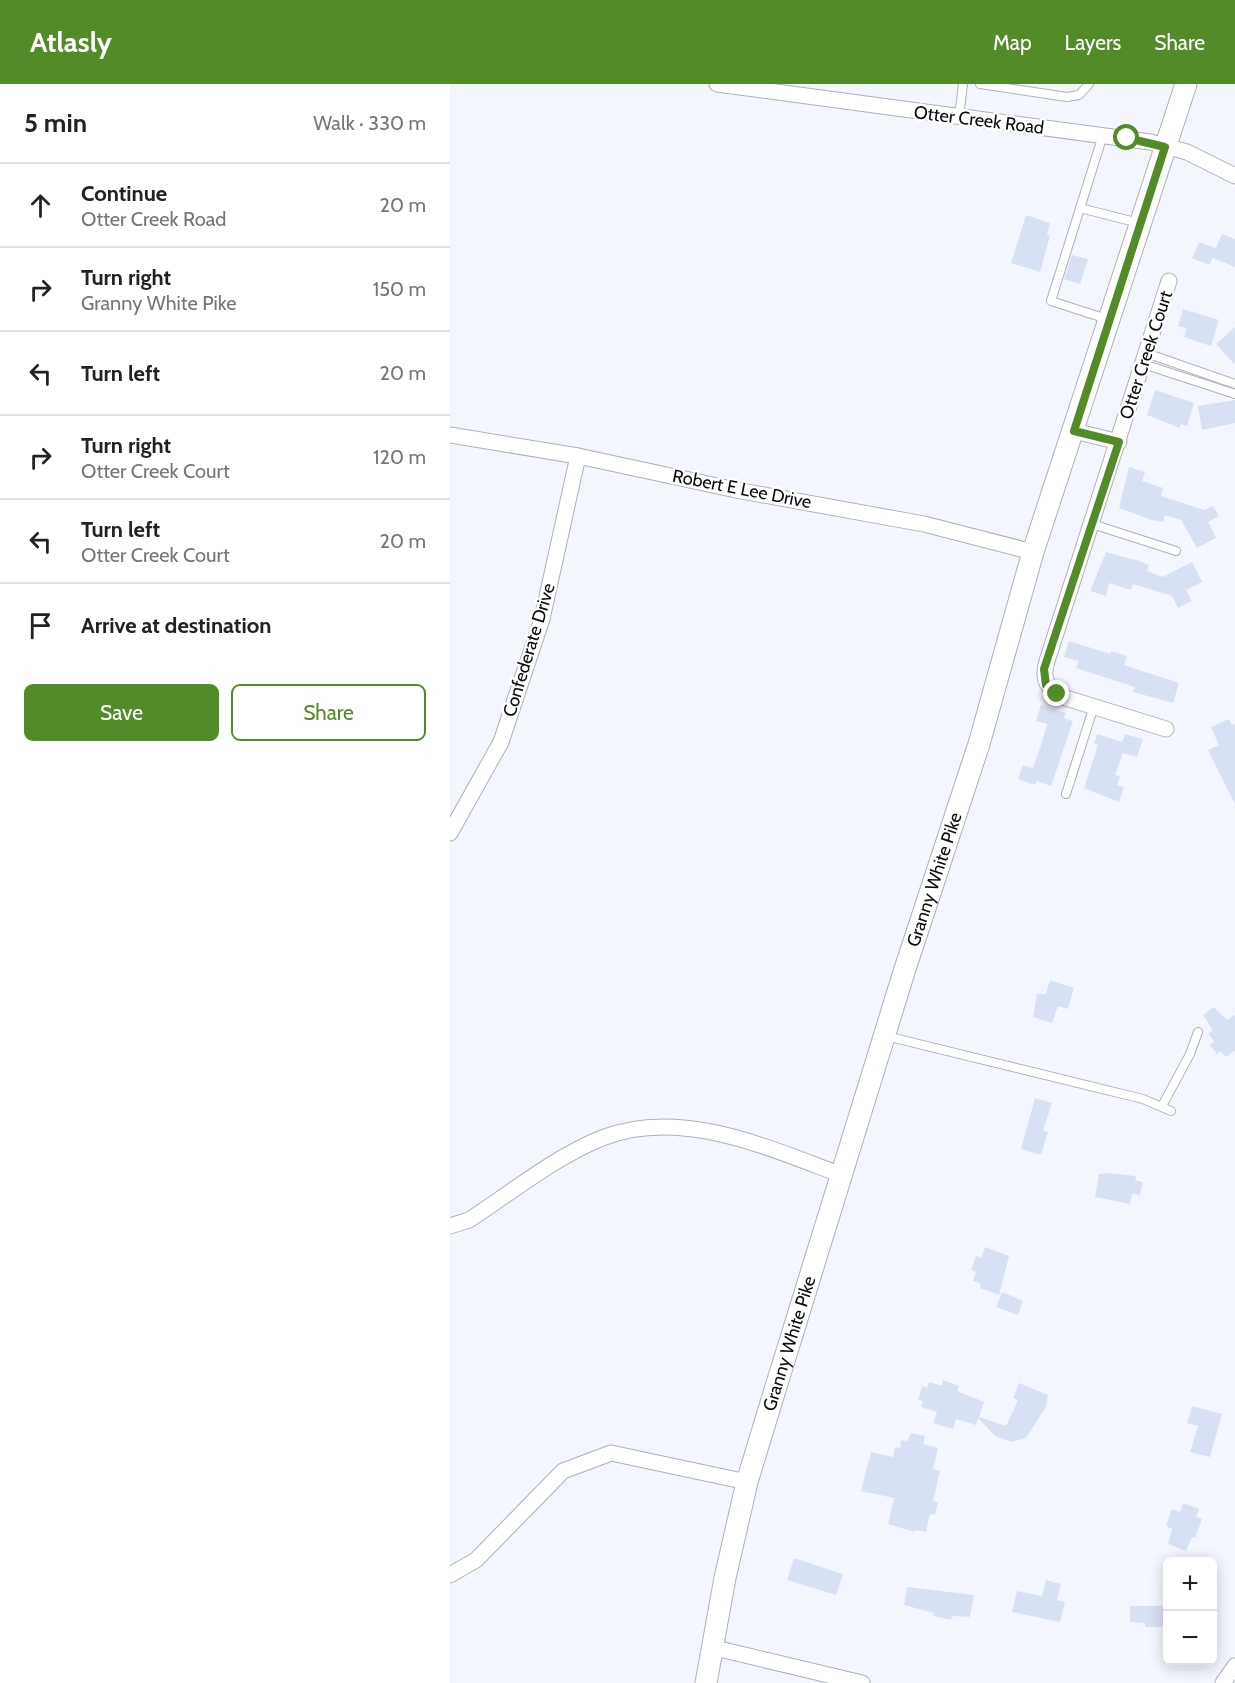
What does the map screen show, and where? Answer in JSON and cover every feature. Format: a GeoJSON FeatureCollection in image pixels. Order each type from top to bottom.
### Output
{"type":"FeatureCollection","features":[{"type":"Feature","properties":{"kind":"main road","name":"Granny White Pike"},"geometry":{"type":"LineString","coordinates":[[706,1683],[711,1647],[747,1482],[884,1036],[980,744],[1033,552],[1111,320],[1186,84]]}},
{"type":"Feature","properties":{"kind":"street","name":"Otter Creek Road"},"geometry":{"type":"LineString","coordinates":[[717,84],[1103,135],[1165,147],[1202,159],[1235,176]]}},
{"type":"Feature","properties":{"kind":"street","name":"Otter Creek Court"},"geometry":{"type":"LineString","coordinates":[[1166,729],[1057,694],[1046,685],[1044,677],[1047,661],[1169,281]]}},
{"type":"Feature","properties":{"kind":"street"},"geometry":{"type":"LineString","coordinates":[[1074,431],[1119,442]]}},
{"type":"Feature","properties":{"kind":"street","name":"Robert E Lee Drive"},"geometry":{"type":"LineString","coordinates":[[450,435],[578,456],[736,490],[943,528],[1033,552]]}},
{"type":"Feature","properties":{"kind":"street","name":"Confederate Drive"},"geometry":{"type":"LineString","coordinates":[[450,833],[501,742],[542,619],[578,456]]}},
{"type":"Feature","properties":{"kind":"street"},"geometry":{"type":"LineString","coordinates":[[450,1226],[469,1220],[574,1152],[602,1138],[644,1128],[703,1130],[771,1149],[842,1175]]}},
{"type":"Feature","properties":{"kind":"street"},"geometry":{"type":"LineString","coordinates":[[450,1575],[476,1560],[563,1471],[611,1453],[747,1482]]}},
{"type":"Feature","properties":{"kind":"street"},"geometry":{"type":"LineString","coordinates":[[711,1647],[862,1683]]}},
{"type":"Feature","properties":{"kind":"street"},"geometry":{"type":"LineString","coordinates":[[1223,1683],[1235,1666]]}},
{"type":"Feature","properties":{"kind":"lane"},"geometry":{"type":"LineString","coordinates":[[959,117],[963,84]]}},
{"type":"Feature","properties":{"kind":"lane"},"geometry":{"type":"LineString","coordinates":[[980,84],[1067,97],[1079,95],[1089,84]]}},
{"type":"Feature","properties":{"kind":"lane"},"geometry":{"type":"LineString","coordinates":[[1103,135],[1051,301],[1111,320]]}},
{"type":"Feature","properties":{"kind":"lane"},"geometry":{"type":"LineString","coordinates":[[1080,207],[1142,224]]}},
{"type":"Feature","properties":{"kind":"lane"},"geometry":{"type":"LineString","coordinates":[[1144,358],[1235,384]]}},
{"type":"Feature","properties":{"kind":"lane"},"geometry":{"type":"LineString","coordinates":[[1144,358],[1202,383],[1235,394]]}},
{"type":"Feature","properties":{"kind":"lane"},"geometry":{"type":"LineString","coordinates":[[1202,383],[1205,374]]}},
{"type":"Feature","properties":{"kind":"lane"},"geometry":{"type":"LineString","coordinates":[[1092,524],[1176,551]]}},
{"type":"Feature","properties":{"kind":"lane"},"geometry":{"type":"LineString","coordinates":[[1066,794],[1094,706]]}},
{"type":"Feature","properties":{"kind":"lane"},"geometry":{"type":"LineString","coordinates":[[1162,1106],[1190,1054],[1198,1032]]}},
{"type":"Feature","properties":{"kind":"lane"},"geometry":{"type":"LineString","coordinates":[[884,1036],[1162,1106],[1171,1112]]}},
{"type":"Feature","properties":{"kind":"building"},"geometry":{"type":"Polygon","coordinates":[[[1026,215],[1050,223],[1047,235],[1050,236],[1040,272],[1011,263],[1026,215]]]}},
{"type":"Feature","properties":{"kind":"building"},"geometry":{"type":"Polygon","coordinates":[[[1222,234],[1235,239],[1235,267],[1213,258],[1209,265],[1192,258],[1199,242],[1216,248],[1222,234]]]}},
{"type":"Feature","properties":{"kind":"building"},"geometry":{"type":"Polygon","coordinates":[[[1072,255],[1088,259],[1080,284],[1064,279],[1072,255]]]}},
{"type":"Feature","properties":{"kind":"building"},"geometry":{"type":"Polygon","coordinates":[[[1183,309],[1219,320],[1211,346],[1184,337],[1187,328],[1178,326],[1183,309]]]}},
{"type":"Feature","properties":{"kind":"building"},"geometry":{"type":"Polygon","coordinates":[[[1235,327],[1235,365],[1216,344],[1235,327]]]}},
{"type":"Feature","properties":{"kind":"building"},"geometry":{"type":"Polygon","coordinates":[[[1155,390],[1194,403],[1187,426],[1181,424],[1180,428],[1147,415],[1155,390]]]}},
{"type":"Feature","properties":{"kind":"building"},"geometry":{"type":"Polygon","coordinates":[[[1235,400],[1235,423],[1202,430],[1198,406],[1235,400]]]}},
{"type":"Feature","properties":{"kind":"building"},"geometry":{"type":"Polygon","coordinates":[[[1129,467],[1145,472],[1142,481],[1163,488],[1161,496],[1204,510],[1213,506],[1219,516],[1208,522],[1216,538],[1197,548],[1181,520],[1165,515],[1163,522],[1152,520],[1119,508],[1129,467]]]}},
{"type":"Feature","properties":{"kind":"building"},"geometry":{"type":"Polygon","coordinates":[[[1106,552],[1149,565],[1147,571],[1163,577],[1192,562],[1202,582],[1186,590],[1192,601],[1178,608],[1172,596],[1133,584],[1131,590],[1109,583],[1106,596],[1090,591],[1106,552]]]}},
{"type":"Feature","properties":{"kind":"building"},"geometry":{"type":"Polygon","coordinates":[[[1069,641],[1110,654],[1111,651],[1127,656],[1124,665],[1179,683],[1173,703],[1133,692],[1135,687],[1076,668],[1079,661],[1064,657],[1069,641]]]}},
{"type":"Feature","properties":{"kind":"building"},"geometry":{"type":"Polygon","coordinates":[[[1041,705],[1066,713],[1064,718],[1073,721],[1051,786],[1037,781],[1035,785],[1018,779],[1023,765],[1033,768],[1042,742],[1047,724],[1036,721],[1041,705]]]}},
{"type":"Feature","properties":{"kind":"building"},"geometry":{"type":"Polygon","coordinates":[[[1229,719],[1232,725],[1235,724],[1235,804],[1208,750],[1219,745],[1211,727],[1229,719]]]}},
{"type":"Feature","properties":{"kind":"building"},"geometry":{"type":"Polygon","coordinates":[[[1097,734],[1122,742],[1125,734],[1143,739],[1137,757],[1123,753],[1115,775],[1120,776],[1117,785],[1124,787],[1119,802],[1084,788],[1098,745],[1094,743],[1097,734]]]}},
{"type":"Feature","properties":{"kind":"building"},"geometry":{"type":"Polygon","coordinates":[[[1050,980],[1074,988],[1068,1009],[1058,1006],[1052,1023],[1033,1017],[1037,994],[1046,994],[1050,980]]]}},
{"type":"Feature","properties":{"kind":"building"},"geometry":{"type":"Polygon","coordinates":[[[1214,1007],[1227,1020],[1235,1015],[1235,1050],[1226,1057],[1220,1051],[1217,1054],[1210,1045],[1214,1041],[1208,1034],[1213,1030],[1203,1015],[1214,1007]]]}},
{"type":"Feature","properties":{"kind":"building"},"geometry":{"type":"Polygon","coordinates":[[[1035,1098],[1052,1103],[1043,1130],[1048,1132],[1041,1155],[1021,1149],[1035,1098]]]}},
{"type":"Feature","properties":{"kind":"building"},"geometry":{"type":"Polygon","coordinates":[[[1099,1174],[1136,1176],[1135,1180],[1143,1182],[1140,1195],[1132,1194],[1130,1204],[1095,1197],[1099,1174]]]}},
{"type":"Feature","properties":{"kind":"building"},"geometry":{"type":"Polygon","coordinates":[[[985,1247],[1009,1256],[999,1295],[980,1288],[981,1284],[973,1281],[976,1272],[971,1270],[976,1256],[981,1258],[985,1247]]]}},
{"type":"Feature","properties":{"kind":"building"},"geometry":{"type":"Polygon","coordinates":[[[1002,1292],[1023,1301],[1018,1315],[996,1307],[1002,1292]]]}},
{"type":"Feature","properties":{"kind":"building"},"geometry":{"type":"Polygon","coordinates":[[[943,1380],[959,1386],[957,1391],[984,1402],[979,1417],[1006,1426],[1018,1400],[1013,1398],[1019,1383],[1048,1395],[1046,1407],[1026,1438],[1012,1442],[995,1436],[978,1418],[976,1425],[956,1419],[953,1429],[933,1423],[937,1412],[921,1407],[923,1401],[918,1400],[922,1386],[927,1388],[929,1382],[942,1386],[943,1380]]]}},
{"type":"Feature","properties":{"kind":"building"},"geometry":{"type":"Polygon","coordinates":[[[1192,1406],[1222,1414],[1210,1457],[1190,1452],[1198,1426],[1187,1423],[1192,1406]]]}},
{"type":"Feature","properties":{"kind":"building"},"geometry":{"type":"Polygon","coordinates":[[[910,1433],[925,1436],[923,1444],[938,1448],[933,1469],[940,1471],[933,1501],[938,1502],[935,1515],[930,1514],[926,1532],[915,1530],[915,1532],[888,1524],[894,1498],[861,1491],[871,1452],[893,1457],[895,1447],[900,1448],[901,1440],[908,1441],[910,1433]]]}},
{"type":"Feature","properties":{"kind":"building"},"geometry":{"type":"Polygon","coordinates":[[[1183,1503],[1199,1509],[1196,1517],[1202,1519],[1195,1538],[1192,1537],[1186,1551],[1168,1544],[1172,1529],[1166,1526],[1172,1509],[1180,1512],[1183,1503]]]}},
{"type":"Feature","properties":{"kind":"building"},"geometry":{"type":"Polygon","coordinates":[[[794,1558],[843,1574],[836,1595],[787,1580],[794,1558]]]}},
{"type":"Feature","properties":{"kind":"building"},"geometry":{"type":"Polygon","coordinates":[[[1046,1580],[1061,1584],[1057,1600],[1065,1602],[1060,1622],[1012,1612],[1017,1591],[1042,1596],[1046,1580]]]}},
{"type":"Feature","properties":{"kind":"building"},"geometry":{"type":"Polygon","coordinates":[[[907,1587],[974,1595],[970,1617],[952,1616],[951,1620],[904,1605],[907,1587]]]}},
{"type":"Feature","properties":{"kind":"building"},"geometry":{"type":"Polygon","coordinates":[[[1130,1606],[1163,1606],[1163,1627],[1145,1627],[1145,1623],[1130,1622],[1130,1606]]]}},
{"type":"Feature","properties":{"kind":"route"},"geometry":{"type":"LineString","coordinates":[[1057,694],[1046,685],[1044,669],[1119,442],[1074,431],[1165,147],[1127,138]]}}]}
